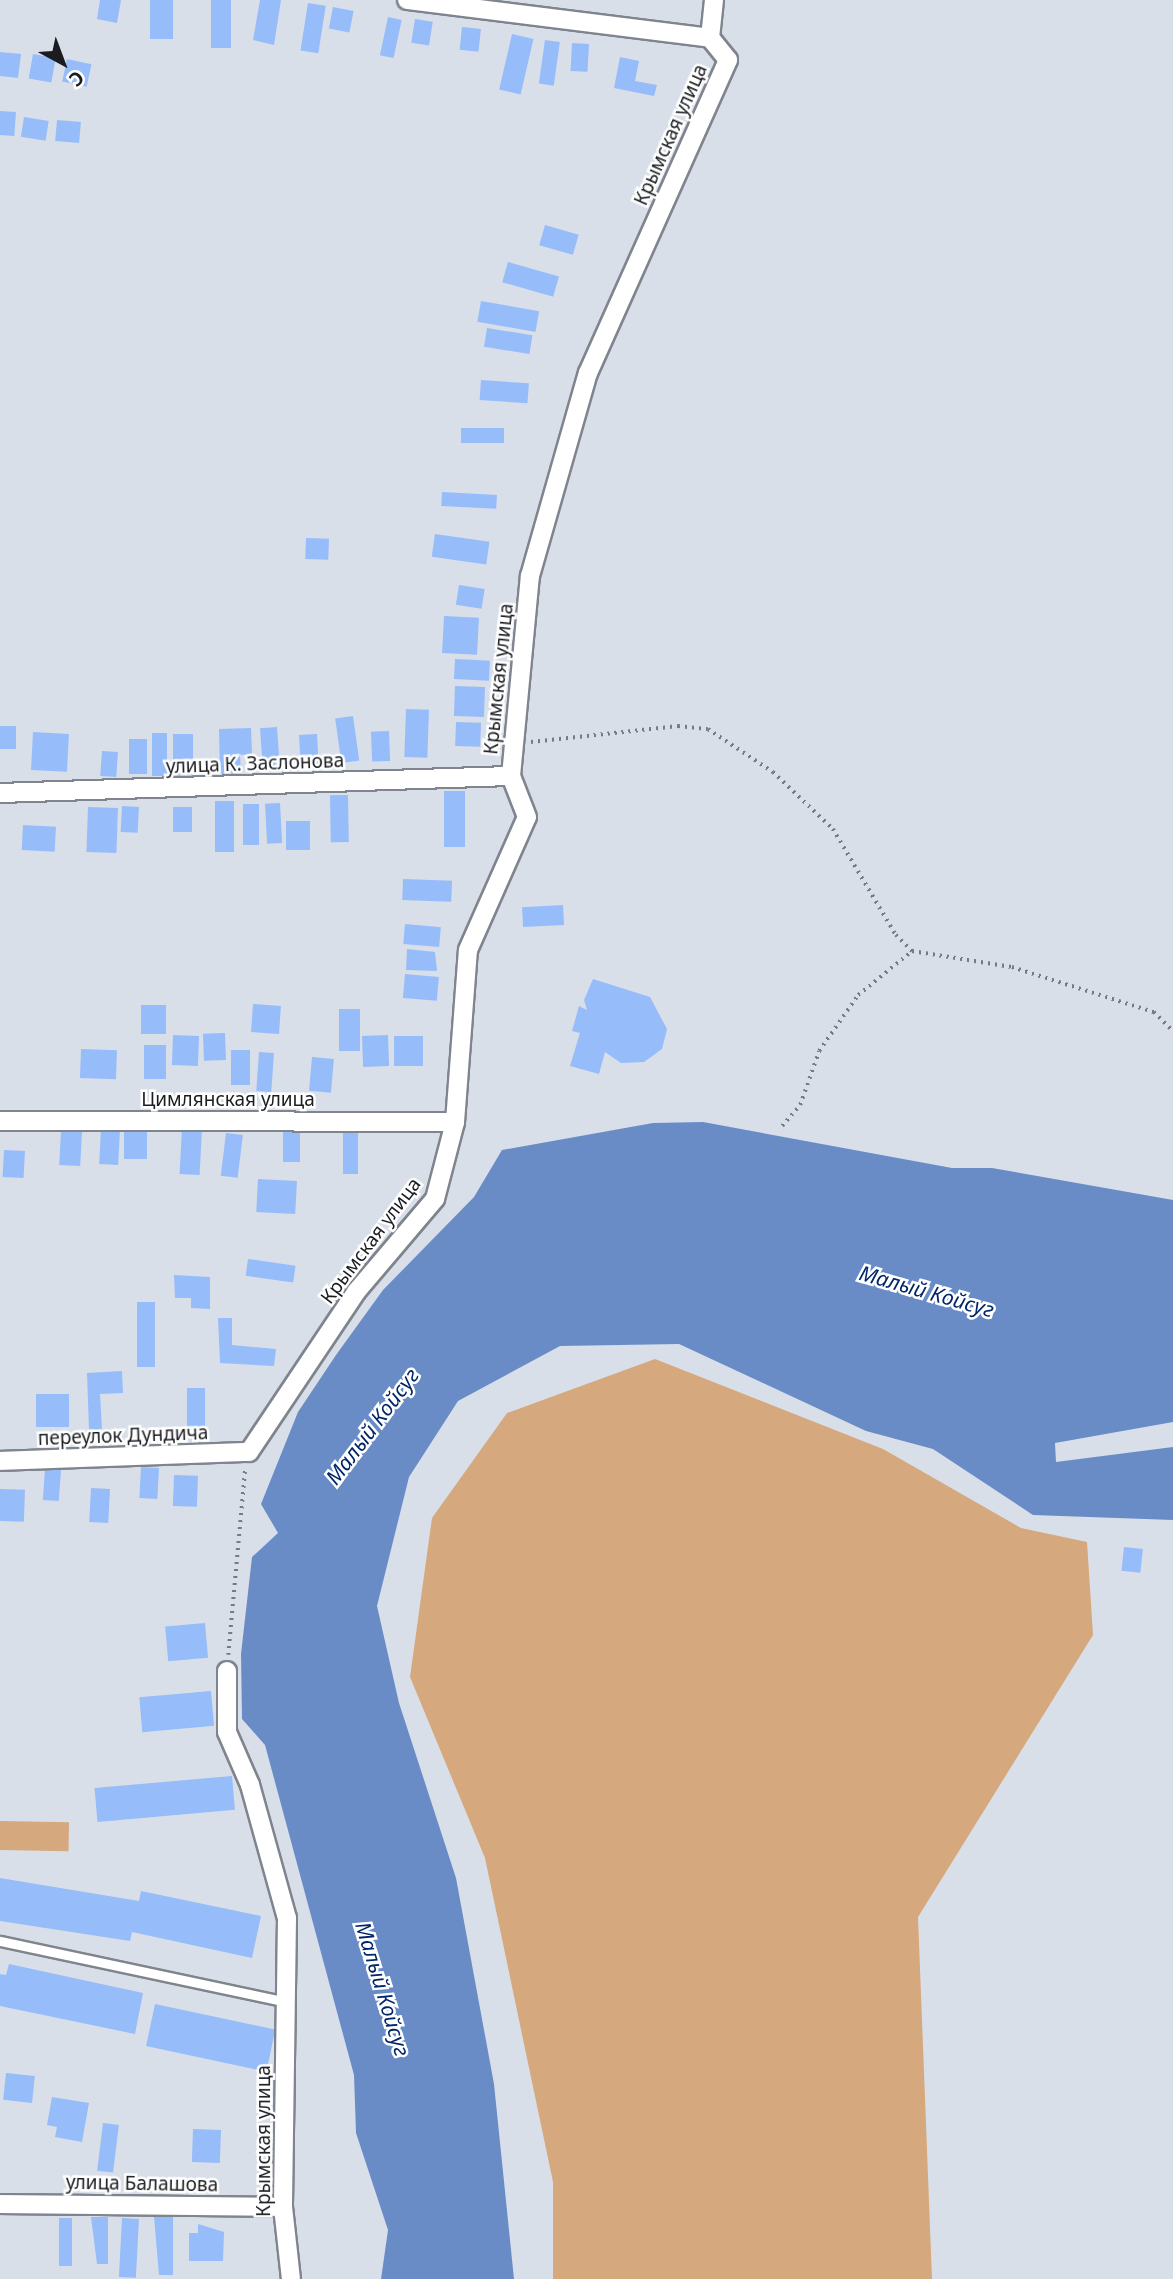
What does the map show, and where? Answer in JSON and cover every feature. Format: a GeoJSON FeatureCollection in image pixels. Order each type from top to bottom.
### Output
{"type":"FeatureCollection","features":[{"type":"Feature","properties":{"kind":"street"},"geometry":{"type":"LineString","coordinates":[[407,0],[710,38]]}},
{"type":"Feature","properties":{"kind":"street","name":"Крымская улица"},"geometry":{"type":"LineString","coordinates":[[249,1452],[356,1292],[435,1199],[456,1122],[468,950],[527,817],[511,776],[530,576],[588,373],[728,60],[710,38],[714,0]]}},
{"type":"Feature","properties":{"kind":"street","name":"улица К. Заслонова"},"geometry":{"type":"LineString","coordinates":[[0,793],[511,776]]}},
{"type":"Feature","properties":{"kind":"street","name":"Цимлянская улица"},"geometry":{"type":"LineString","coordinates":[[0,1121],[456,1122]]}},
{"type":"Feature","properties":{"kind":"street","name":"переулок Дундича"},"geometry":{"type":"LineString","coordinates":[[0,1461],[249,1452]]}},
{"type":"Feature","properties":{"kind":"street","name":"Крымская улица"},"geometry":{"type":"LineString","coordinates":[[227,1671],[227,1732],[250,1785],[287,1918],[283,2207],[291,2279]]}},
{"type":"Feature","properties":{"kind":"street","name":"улица Балашова"},"geometry":{"type":"LineString","coordinates":[[0,2204],[283,2207]]}},
{"type":"Feature","properties":{"kind":"lane"},"geometry":{"type":"LineString","coordinates":[[0,1941],[286,2002]]}},
{"type":"Feature","properties":{"kind":"path"},"geometry":{"type":"LineString","coordinates":[[514,744],[678,726],[708,729],[773,772],[833,828],[896,934],[912,951],[1012,967],[1154,1012],[1173,1031]]}},
{"type":"Feature","properties":{"kind":"path"},"geometry":{"type":"LineString","coordinates":[[782,1126],[800,1105],[819,1051],[858,995],[912,951]]}},
{"type":"Feature","properties":{"kind":"path"},"geometry":{"type":"LineString","coordinates":[[227,1671],[240,1490],[249,1452]]}},
{"type":"Feature","properties":{"kind":"shaded area"},"geometry":{"type":"Polygon","coordinates":[[[655,1359],[883,1449],[1021,1528],[1087,1542],[1093,1635],[918,1917],[932,2279],[553,2279],[553,2182],[485,1858],[410,1677],[432,1518],[507,1413],[655,1359]]]}},
{"type":"Feature","properties":{"kind":"shaded area"},"geometry":{"type":"Polygon","coordinates":[[[0,1821],[69,1822],[68,1851],[0,1850],[0,1821]]]}},
{"type":"Feature","properties":{"kind":"water","name":"Малый Койсуг"},"geometry":{"type":"Polygon","coordinates":[[[703,1122],[952,1168],[992,1168],[1173,1200],[1173,1422],[1055,1443],[1056,1462],[1173,1447],[1173,1520],[1033,1515],[933,1449],[866,1431],[679,1344],[560,1346],[458,1401],[409,1477],[377,1606],[399,1703],[456,1878],[494,2084],[514,2279],[381,2279],[388,2230],[356,2133],[354,2075],[265,1745],[242,1719],[241,1654],[252,1557],[278,1533],[261,1504],[298,1412],[336,1355],[383,1290],[474,1197],[502,1150],[653,1123],[703,1122]]]}},
{"type":"Feature","properties":{"kind":"building"},"geometry":{"type":"Polygon","coordinates":[[[100,0],[121,0],[117,23],[97,19],[100,0]]]}},
{"type":"Feature","properties":{"kind":"building"},"geometry":{"type":"Polygon","coordinates":[[[150,0],[173,0],[173,39],[150,39],[150,0]]]}},
{"type":"Feature","properties":{"kind":"building"},"geometry":{"type":"Polygon","coordinates":[[[211,0],[231,0],[231,48],[211,48],[211,0]]]}},
{"type":"Feature","properties":{"kind":"building"},"geometry":{"type":"Polygon","coordinates":[[[260,0],[281,0],[274,45],[253,40],[260,0]]]}},
{"type":"Feature","properties":{"kind":"building"},"geometry":{"type":"Polygon","coordinates":[[[308,3],[326,6],[318,53],[300,50],[308,3]]]}},
{"type":"Feature","properties":{"kind":"building"},"geometry":{"type":"Polygon","coordinates":[[[333,7],[354,11],[349,33],[329,29],[333,7]]]}},
{"type":"Feature","properties":{"kind":"building"},"geometry":{"type":"Polygon","coordinates":[[[388,17],[402,20],[394,58],[380,55],[388,17]]]}},
{"type":"Feature","properties":{"kind":"building"},"geometry":{"type":"Polygon","coordinates":[[[415,19],[433,22],[429,46],[411,43],[415,19]]]}},
{"type":"Feature","properties":{"kind":"building"},"geometry":{"type":"Polygon","coordinates":[[[462,27],[481,29],[478,52],[460,50],[462,27]]]}},
{"type":"Feature","properties":{"kind":"building"},"geometry":{"type":"Polygon","coordinates":[[[512,34],[533,39],[521,94],[499,90],[512,34]]]}},
{"type":"Feature","properties":{"kind":"building"},"geometry":{"type":"Polygon","coordinates":[[[545,40],[560,42],[554,86],[539,84],[545,40]]]}},
{"type":"Feature","properties":{"kind":"building"},"geometry":{"type":"Polygon","coordinates":[[[572,43],[589,44],[588,72],[571,71],[572,43]]]}},
{"type":"Feature","properties":{"kind":"building"},"geometry":{"type":"Polygon","coordinates":[[[0,52],[21,54],[18,78],[0,76],[0,52]]]}},
{"type":"Feature","properties":{"kind":"building"},"geometry":{"type":"Polygon","coordinates":[[[33,54],[56,58],[51,83],[29,79],[33,54]]]}},
{"type":"Feature","properties":{"kind":"building"},"geometry":{"type":"Polygon","coordinates":[[[620,57],[639,61],[635,81],[657,85],[654,96],[614,88],[620,57]]]}},
{"type":"Feature","properties":{"kind":"building"},"geometry":{"type":"Polygon","coordinates":[[[67,59],[91,64],[87,87],[62,81],[67,59]]]}},
{"type":"Feature","properties":{"kind":"building"},"geometry":{"type":"Polygon","coordinates":[[[0,111],[16,112],[14,136],[0,135],[0,111]]]}},
{"type":"Feature","properties":{"kind":"building"},"geometry":{"type":"Polygon","coordinates":[[[24,117],[49,121],[46,141],[21,137],[24,117]]]}},
{"type":"Feature","properties":{"kind":"building"},"geometry":{"type":"Polygon","coordinates":[[[57,120],[81,122],[79,143],[55,141],[57,120]]]}},
{"type":"Feature","properties":{"kind":"building"},"geometry":{"type":"Polygon","coordinates":[[[545,225],[579,235],[573,255],[539,245],[545,225]]]}},
{"type":"Feature","properties":{"kind":"building"},"geometry":{"type":"Polygon","coordinates":[[[508,262],[559,277],[553,297],[502,282],[508,262]]]}},
{"type":"Feature","properties":{"kind":"building"},"geometry":{"type":"Polygon","coordinates":[[[481,301],[539,311],[535,332],[477,322],[481,301]]]}},
{"type":"Feature","properties":{"kind":"building"},"geometry":{"type":"Polygon","coordinates":[[[487,328],[532,335],[529,354],[484,347],[487,328]]]}},
{"type":"Feature","properties":{"kind":"building"},"geometry":{"type":"Polygon","coordinates":[[[481,380],[529,383],[527,403],[480,400],[481,380]]]}},
{"type":"Feature","properties":{"kind":"building"},"geometry":{"type":"Polygon","coordinates":[[[461,428],[504,428],[504,443],[461,443],[461,428]]]}},
{"type":"Feature","properties":{"kind":"building"},"geometry":{"type":"Polygon","coordinates":[[[442,492],[497,495],[496,509],[441,506],[442,492]]]}},
{"type":"Feature","properties":{"kind":"building"},"geometry":{"type":"Polygon","coordinates":[[[435,534],[489,542],[486,564],[432,557],[435,534]]]}},
{"type":"Feature","properties":{"kind":"building"},"geometry":{"type":"Polygon","coordinates":[[[306,538],[329,539],[328,560],[305,559],[306,538]]]}},
{"type":"Feature","properties":{"kind":"building"},"geometry":{"type":"Polygon","coordinates":[[[459,585],[485,589],[482,609],[456,605],[459,585]]]}},
{"type":"Feature","properties":{"kind":"building"},"geometry":{"type":"Polygon","coordinates":[[[444,616],[479,618],[477,655],[442,653],[444,616]]]}},
{"type":"Feature","properties":{"kind":"building"},"geometry":{"type":"Polygon","coordinates":[[[455,659],[490,661],[489,681],[454,679],[455,659]]]}},
{"type":"Feature","properties":{"kind":"building"},"geometry":{"type":"Polygon","coordinates":[[[455,686],[485,687],[484,717],[454,716],[455,686]]]}},
{"type":"Feature","properties":{"kind":"building"},"geometry":{"type":"Polygon","coordinates":[[[406,709],[429,710],[427,758],[404,757],[406,709]]]}},
{"type":"Feature","properties":{"kind":"building"},"geometry":{"type":"Polygon","coordinates":[[[353,716],[359,761],[341,763],[335,719],[353,716]]]}},
{"type":"Feature","properties":{"kind":"building"},"geometry":{"type":"Polygon","coordinates":[[[456,722],[481,723],[480,747],[455,746],[456,722]]]}},
{"type":"Feature","properties":{"kind":"building"},"geometry":{"type":"Polygon","coordinates":[[[0,726],[16,726],[16,749],[0,749],[0,726]]]}},
{"type":"Feature","properties":{"kind":"building"},"geometry":{"type":"Polygon","coordinates":[[[277,727],[280,767],[263,768],[260,728],[277,727]]]}},
{"type":"Feature","properties":{"kind":"building"},"geometry":{"type":"Polygon","coordinates":[[[251,728],[252,754],[240,755],[241,774],[220,774],[219,729],[251,728]]]}},
{"type":"Feature","properties":{"kind":"building"},"geometry":{"type":"Polygon","coordinates":[[[389,731],[390,761],[372,762],[371,732],[389,731]]]}},
{"type":"Feature","properties":{"kind":"building"},"geometry":{"type":"Polygon","coordinates":[[[33,732],[69,734],[67,772],[31,770],[33,732]]]}},
{"type":"Feature","properties":{"kind":"building"},"geometry":{"type":"Polygon","coordinates":[[[152,733],[167,733],[167,776],[152,776],[152,733]]]}},
{"type":"Feature","properties":{"kind":"building"},"geometry":{"type":"Polygon","coordinates":[[[173,734],[193,734],[193,777],[173,777],[173,734]]]}},
{"type":"Feature","properties":{"kind":"building"},"geometry":{"type":"Polygon","coordinates":[[[317,734],[319,768],[301,769],[299,735],[317,734]]]}},
{"type":"Feature","properties":{"kind":"building"},"geometry":{"type":"Polygon","coordinates":[[[129,739],[147,739],[147,774],[129,774],[129,739]]]}},
{"type":"Feature","properties":{"kind":"building"},"geometry":{"type":"Polygon","coordinates":[[[102,751],[118,752],[116,777],[100,776],[102,751]]]}},
{"type":"Feature","properties":{"kind":"building"},"geometry":{"type":"Polygon","coordinates":[[[444,791],[465,791],[465,847],[444,847],[444,791]]]}},
{"type":"Feature","properties":{"kind":"building"},"geometry":{"type":"Polygon","coordinates":[[[330,795],[348,795],[349,842],[331,842],[330,795]]]}},
{"type":"Feature","properties":{"kind":"building"},"geometry":{"type":"Polygon","coordinates":[[[215,801],[234,801],[234,852],[215,852],[215,801]]]}},
{"type":"Feature","properties":{"kind":"building"},"geometry":{"type":"Polygon","coordinates":[[[280,803],[282,843],[267,844],[265,804],[280,803]]]}},
{"type":"Feature","properties":{"kind":"building"},"geometry":{"type":"Polygon","coordinates":[[[243,804],[259,804],[259,845],[243,845],[243,804]]]}},
{"type":"Feature","properties":{"kind":"building"},"geometry":{"type":"Polygon","coordinates":[[[122,806],[139,807],[138,833],[121,832],[122,806]]]}},
{"type":"Feature","properties":{"kind":"building"},"geometry":{"type":"Polygon","coordinates":[[[88,807],[118,808],[116,853],[86,852],[88,807]]]}},
{"type":"Feature","properties":{"kind":"building"},"geometry":{"type":"Polygon","coordinates":[[[173,807],[192,807],[192,832],[173,832],[173,807]]]}},
{"type":"Feature","properties":{"kind":"building"},"geometry":{"type":"Polygon","coordinates":[[[286,821],[310,821],[310,850],[286,850],[286,821]]]}},
{"type":"Feature","properties":{"kind":"building"},"geometry":{"type":"Polygon","coordinates":[[[23,825],[56,827],[55,852],[22,850],[23,825]]]}},
{"type":"Feature","properties":{"kind":"building"},"geometry":{"type":"Polygon","coordinates":[[[403,879],[452,881],[451,902],[402,900],[403,879]]]}},
{"type":"Feature","properties":{"kind":"building"},"geometry":{"type":"Polygon","coordinates":[[[563,905],[564,925],[523,927],[522,907],[563,905]]]}},
{"type":"Feature","properties":{"kind":"building"},"geometry":{"type":"Polygon","coordinates":[[[405,924],[441,927],[439,947],[403,944],[405,924]]]}},
{"type":"Feature","properties":{"kind":"building"},"geometry":{"type":"Polygon","coordinates":[[[407,949],[435,952],[437,971],[406,970],[407,949]]]}},
{"type":"Feature","properties":{"kind":"building"},"geometry":{"type":"Polygon","coordinates":[[[405,974],[439,977],[437,1001],[403,998],[405,974]]]}},
{"type":"Feature","properties":{"kind":"building"},"geometry":{"type":"Polygon","coordinates":[[[593,979],[650,997],[667,1029],[662,1049],[644,1062],[621,1063],[605,1052],[599,1074],[570,1066],[580,1033],[572,1031],[579,1006],[587,1010],[584,1000],[593,979]]]}},
{"type":"Feature","properties":{"kind":"building"},"geometry":{"type":"Polygon","coordinates":[[[253,1004],[281,1006],[279,1034],[251,1032],[253,1004]]]}},
{"type":"Feature","properties":{"kind":"building"},"geometry":{"type":"Polygon","coordinates":[[[141,1005],[166,1005],[166,1034],[141,1034],[141,1005]]]}},
{"type":"Feature","properties":{"kind":"building"},"geometry":{"type":"Polygon","coordinates":[[[339,1009],[360,1009],[360,1051],[339,1051],[339,1009]]]}},
{"type":"Feature","properties":{"kind":"building"},"geometry":{"type":"Polygon","coordinates":[[[225,1033],[226,1060],[204,1061],[203,1034],[225,1033]]]}},
{"type":"Feature","properties":{"kind":"building"},"geometry":{"type":"Polygon","coordinates":[[[173,1035],[199,1036],[198,1066],[172,1065],[173,1035]]]}},
{"type":"Feature","properties":{"kind":"building"},"geometry":{"type":"Polygon","coordinates":[[[388,1035],[389,1066],[363,1067],[362,1036],[388,1035]]]}},
{"type":"Feature","properties":{"kind":"building"},"geometry":{"type":"Polygon","coordinates":[[[394,1036],[423,1036],[423,1066],[394,1066],[394,1036]]]}},
{"type":"Feature","properties":{"kind":"building"},"geometry":{"type":"Polygon","coordinates":[[[144,1045],[166,1045],[166,1079],[144,1079],[144,1045]]]}},
{"type":"Feature","properties":{"kind":"building"},"geometry":{"type":"Polygon","coordinates":[[[81,1049],[117,1050],[116,1079],[80,1078],[81,1049]]]}},
{"type":"Feature","properties":{"kind":"building"},"geometry":{"type":"Polygon","coordinates":[[[231,1050],[250,1050],[250,1085],[231,1085],[231,1050]]]}},
{"type":"Feature","properties":{"kind":"building"},"geometry":{"type":"Polygon","coordinates":[[[259,1052],[274,1053],[271,1092],[256,1091],[259,1052]]]}},
{"type":"Feature","properties":{"kind":"building"},"geometry":{"type":"Polygon","coordinates":[[[312,1057],[334,1059],[331,1093],[309,1091],[312,1057]]]}},
{"type":"Feature","properties":{"kind":"building"},"geometry":{"type":"Polygon","coordinates":[[[182,1128],[202,1129],[200,1175],[180,1174],[182,1128]]]}},
{"type":"Feature","properties":{"kind":"building"},"geometry":{"type":"Polygon","coordinates":[[[283,1128],[300,1128],[300,1162],[283,1162],[283,1128]]]}},
{"type":"Feature","properties":{"kind":"building"},"geometry":{"type":"Polygon","coordinates":[[[101,1129],[120,1130],[118,1165],[99,1164],[101,1129]]]}},
{"type":"Feature","properties":{"kind":"building"},"geometry":{"type":"Polygon","coordinates":[[[124,1130],[147,1130],[147,1159],[124,1159],[124,1130]]]}},
{"type":"Feature","properties":{"kind":"building"},"geometry":{"type":"Polygon","coordinates":[[[343,1130],[358,1130],[358,1174],[343,1174],[343,1130]]]}},
{"type":"Feature","properties":{"kind":"building"},"geometry":{"type":"Polygon","coordinates":[[[61,1131],[82,1132],[80,1166],[59,1165],[61,1131]]]}},
{"type":"Feature","properties":{"kind":"building"},"geometry":{"type":"Polygon","coordinates":[[[226,1133],[243,1135],[238,1178],[221,1176],[226,1133]]]}},
{"type":"Feature","properties":{"kind":"building"},"geometry":{"type":"Polygon","coordinates":[[[4,1150],[25,1151],[24,1178],[3,1177],[4,1150]]]}},
{"type":"Feature","properties":{"kind":"building"},"geometry":{"type":"Polygon","coordinates":[[[258,1179],[297,1181],[295,1214],[256,1212],[258,1179]]]}},
{"type":"Feature","properties":{"kind":"building"},"geometry":{"type":"Polygon","coordinates":[[[248,1259],[296,1266],[293,1283],[246,1276],[248,1259]]]}},
{"type":"Feature","properties":{"kind":"building"},"geometry":{"type":"Polygon","coordinates":[[[174,1275],[210,1277],[210,1309],[191,1308],[191,1298],[175,1298],[174,1275]]]}},
{"type":"Feature","properties":{"kind":"building"},"geometry":{"type":"Polygon","coordinates":[[[137,1302],[155,1302],[155,1367],[137,1367],[137,1302]]]}},
{"type":"Feature","properties":{"kind":"building"},"geometry":{"type":"Polygon","coordinates":[[[218,1318],[232,1318],[232,1345],[276,1349],[274,1366],[220,1363],[218,1318]]]}},
{"type":"Feature","properties":{"kind":"building"},"geometry":{"type":"Polygon","coordinates":[[[122,1371],[123,1393],[100,1394],[102,1430],[89,1430],[87,1373],[122,1371]]]}},
{"type":"Feature","properties":{"kind":"building"},"geometry":{"type":"Polygon","coordinates":[[[187,1388],[205,1388],[205,1430],[187,1430],[187,1388]]]}},
{"type":"Feature","properties":{"kind":"building"},"geometry":{"type":"Polygon","coordinates":[[[36,1394],[69,1394],[69,1427],[36,1427],[36,1394]]]}},
{"type":"Feature","properties":{"kind":"building"},"geometry":{"type":"Polygon","coordinates":[[[141,1467],[159,1468],[157,1499],[139,1498],[141,1467]]]}},
{"type":"Feature","properties":{"kind":"building"},"geometry":{"type":"Polygon","coordinates":[[[45,1469],[61,1470],[59,1501],[43,1500],[45,1469]]]}},
{"type":"Feature","properties":{"kind":"building"},"geometry":{"type":"Polygon","coordinates":[[[174,1475],[198,1476],[197,1507],[173,1506],[174,1475]]]}},
{"type":"Feature","properties":{"kind":"building"},"geometry":{"type":"Polygon","coordinates":[[[91,1488],[110,1489],[108,1523],[89,1522],[91,1488]]]}},
{"type":"Feature","properties":{"kind":"building"},"geometry":{"type":"Polygon","coordinates":[[[0,1489],[25,1490],[24,1522],[0,1521],[0,1489]]]}},
{"type":"Feature","properties":{"kind":"building"},"geometry":{"type":"Polygon","coordinates":[[[1124,1547],[1143,1549],[1140,1573],[1121,1571],[1124,1547]]]}},
{"type":"Feature","properties":{"kind":"building"},"geometry":{"type":"Polygon","coordinates":[[[205,1623],[208,1658],[168,1661],[165,1626],[205,1623]]]}},
{"type":"Feature","properties":{"kind":"building"},"geometry":{"type":"Polygon","coordinates":[[[211,1691],[214,1726],[142,1732],[139,1697],[211,1691]]]}},
{"type":"Feature","properties":{"kind":"building"},"geometry":{"type":"Polygon","coordinates":[[[232,1776],[235,1810],[97,1822],[95,1788],[232,1776]]]}},
{"type":"Feature","properties":{"kind":"building"},"geometry":{"type":"Polygon","coordinates":[[[0,1878],[139,1901],[141,1891],[261,1916],[252,1958],[132,1932],[130,1941],[0,1921],[0,1878]]]}},
{"type":"Feature","properties":{"kind":"building"},"geometry":{"type":"Polygon","coordinates":[[[9,1964],[143,1993],[135,2034],[0,2006],[0,1974],[6,1975],[9,1964]]]}},
{"type":"Feature","properties":{"kind":"building"},"geometry":{"type":"Polygon","coordinates":[[[155,2004],[275,2030],[266,2072],[146,2046],[155,2004]]]}},
{"type":"Feature","properties":{"kind":"building"},"geometry":{"type":"Polygon","coordinates":[[[6,2073],[35,2076],[32,2103],[3,2100],[6,2073]]]}},
{"type":"Feature","properties":{"kind":"building"},"geometry":{"type":"Polygon","coordinates":[[[52,2097],[89,2103],[82,2142],[55,2137],[57,2127],[47,2125],[52,2097]]]}},
{"type":"Feature","properties":{"kind":"building"},"geometry":{"type":"Polygon","coordinates":[[[103,2123],[119,2125],[113,2173],[97,2171],[103,2123]]]}},
{"type":"Feature","properties":{"kind":"building"},"geometry":{"type":"Polygon","coordinates":[[[193,2129],[221,2130],[220,2163],[192,2162],[193,2129]]]}},
{"type":"Feature","properties":{"kind":"building"},"geometry":{"type":"Polygon","coordinates":[[[91,2217],[108,2217],[108,2264],[97,2264],[91,2217]]]}},
{"type":"Feature","properties":{"kind":"building"},"geometry":{"type":"Polygon","coordinates":[[[154,2217],[173,2217],[173,2275],[159,2275],[154,2217]]]}},
{"type":"Feature","properties":{"kind":"building"},"geometry":{"type":"Polygon","coordinates":[[[59,2218],[72,2218],[72,2266],[59,2266],[59,2218]]]}},
{"type":"Feature","properties":{"kind":"building"},"geometry":{"type":"Polygon","coordinates":[[[122,2218],[139,2219],[136,2278],[119,2277],[122,2218]]]}},
{"type":"Feature","properties":{"kind":"building"},"geometry":{"type":"Polygon","coordinates":[[[198,2224],[224,2232],[223,2261],[189,2261],[189,2233],[198,2233],[198,2224]]]}}]}
